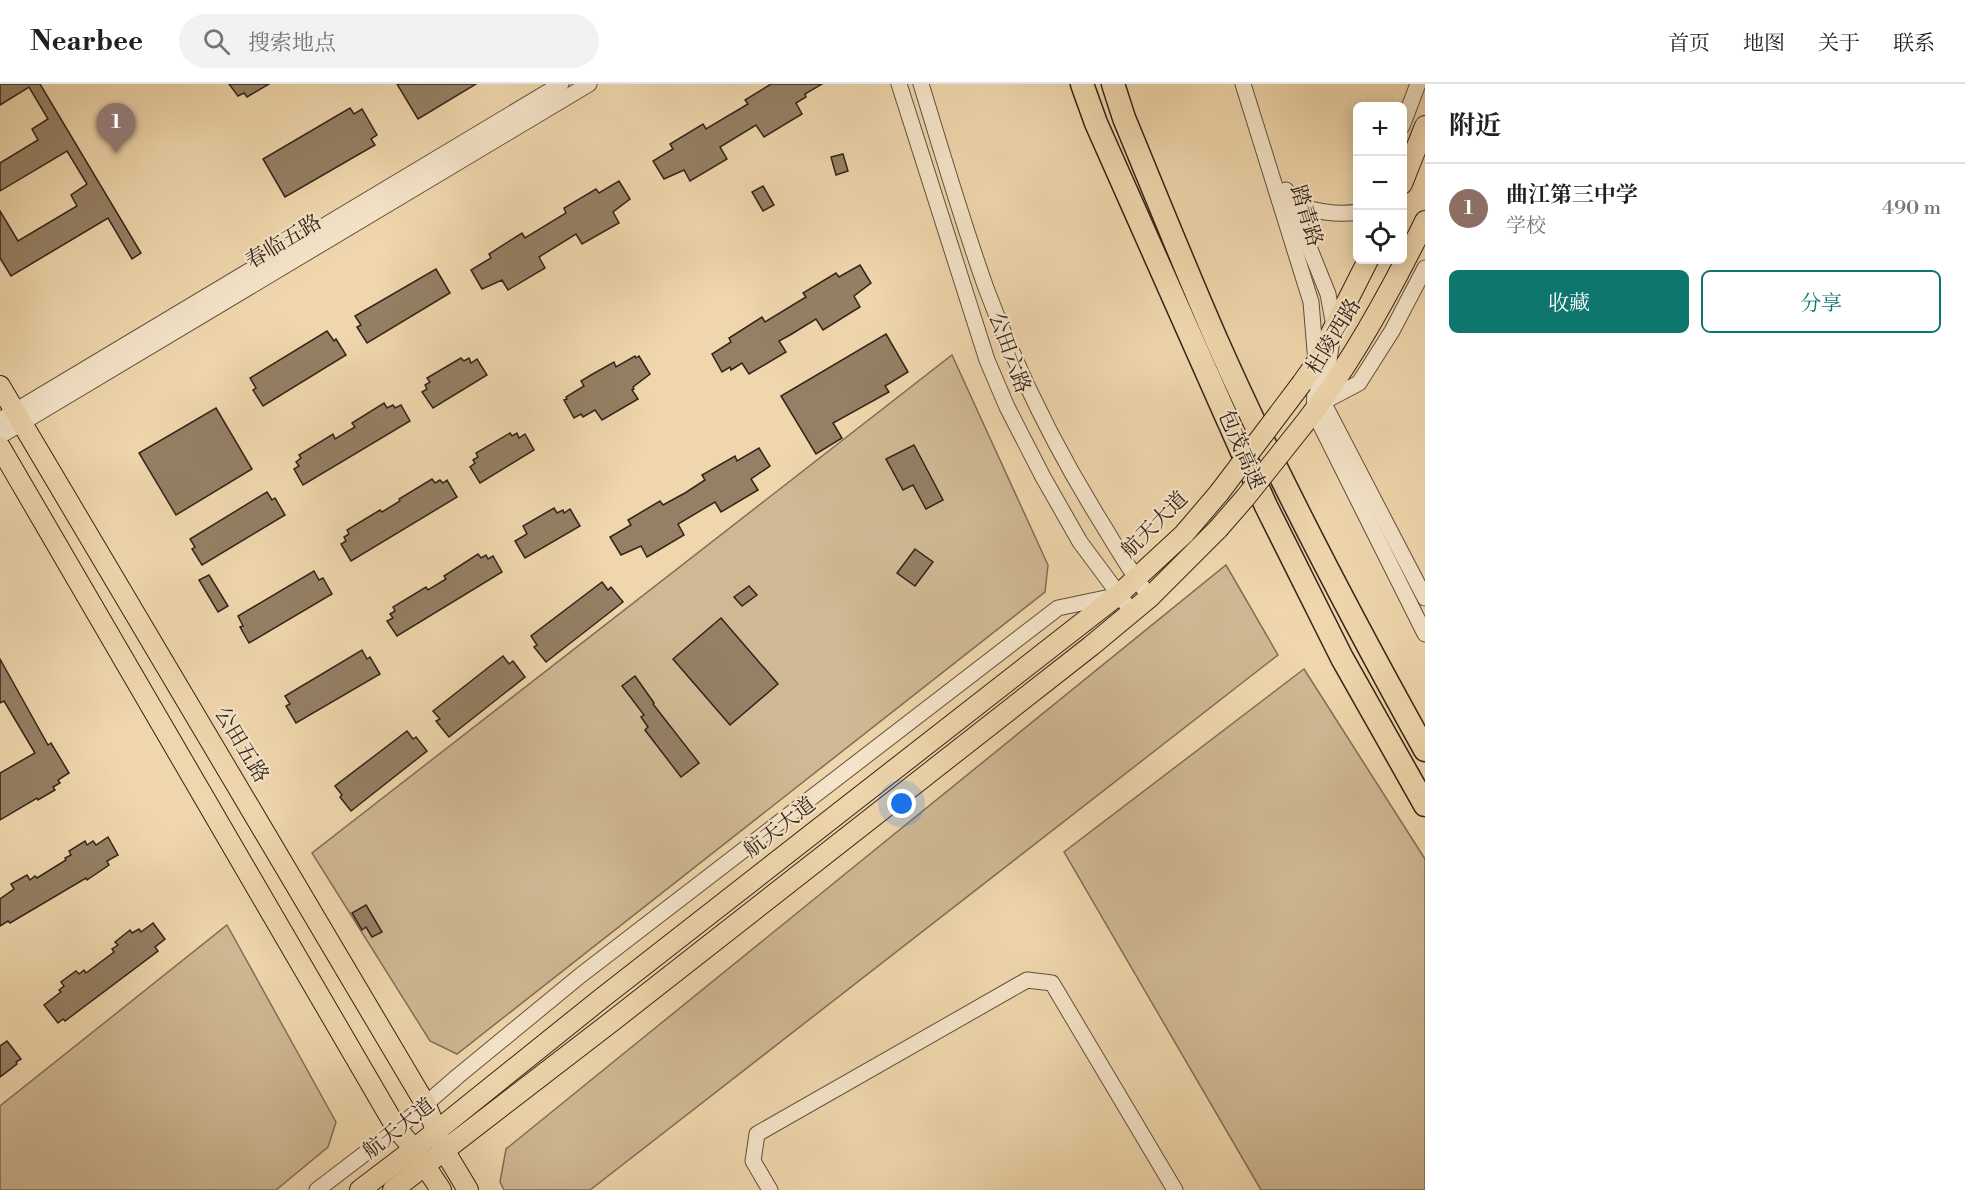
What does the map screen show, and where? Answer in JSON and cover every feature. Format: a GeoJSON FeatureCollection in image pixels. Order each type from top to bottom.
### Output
{"type":"FeatureCollection","features":[{"type":"Feature","properties":{"kind":"highway","name":"包茂高速"},"geometry":{"type":"LineString","coordinates":[[1082,84],[1096,123],[1266,506],[1342,658],[1425,805]]}},
{"type":"Feature","properties":{"kind":"highway","name":"包茂高速"},"geometry":{"type":"LineString","coordinates":[[1113,84],[1124,118],[1217,341],[1289,493],[1425,750]]}},
{"type":"Feature","properties":{"kind":"main road"},"geometry":{"type":"LineString","coordinates":[[1407,171],[1425,126]]}},
{"type":"Feature","properties":{"kind":"main road","name":"杜陵西路"},"geometry":{"type":"LineString","coordinates":[[1218,529],[1313,413],[1392,287],[1425,221]]}},
{"type":"Feature","properties":{"kind":"main road","name":"杜陵西路"},"geometry":{"type":"LineString","coordinates":[[1219,493],[1316,363],[1366,264]]}},
{"type":"Feature","properties":{"kind":"main road","name":"公田五路"},"geometry":{"type":"LineString","coordinates":[[0,386],[12,418],[426,1105],[444,1150],[468,1190]]}},
{"type":"Feature","properties":{"kind":"main road"},"geometry":{"type":"LineString","coordinates":[[0,447],[397,1129],[441,1190]]}},
{"type":"Feature","properties":{"kind":"main road","name":"航天大道"},"geometry":{"type":"LineString","coordinates":[[393,1190],[436,1131],[602,998],[1118,595],[1184,534],[1219,493]]}},
{"type":"Feature","properties":{"kind":"main road","name":"航天大道"},"geometry":{"type":"LineString","coordinates":[[360,1190],[419,1157],[444,1150],[606,1026],[1132,612],[1218,529]]}},
{"type":"Feature","properties":{"kind":"street","name":"春临五路"},"geometry":{"type":"LineString","coordinates":[[0,436],[12,418],[561,84]]}},
{"type":"Feature","properties":{"kind":"street","name":"春临五路"},"geometry":{"type":"LineString","coordinates":[[12,418],[589,84]]}},
{"type":"Feature","properties":{"kind":"street","name":"公田六路"},"geometry":{"type":"LineString","coordinates":[[899,84],[987,360],[1007,407],[1080,542],[1132,612]]}},
{"type":"Feature","properties":{"kind":"street","name":"公田六路"},"geometry":{"type":"LineString","coordinates":[[921,84],[986,288],[1013,353],[1066,466],[1136,579],[1150,597]]}},
{"type":"Feature","properties":{"kind":"street","name":"踏青路"},"geometry":{"type":"LineString","coordinates":[[1243,84],[1311,302],[1316,363],[1313,413]]}},
{"type":"Feature","properties":{"kind":"street","name":"踏青路"},"geometry":{"type":"LineString","coordinates":[[1254,84],[1290,204],[1328,294],[1334,326],[1313,413]]}},
{"type":"Feature","properties":{"kind":"street"},"geometry":{"type":"LineString","coordinates":[[1407,113],[1418,84]]}},
{"type":"Feature","properties":{"kind":"street"},"geometry":{"type":"LineString","coordinates":[[1290,204],[1342,214],[1353,213]]}},
{"type":"Feature","properties":{"kind":"street"},"geometry":{"type":"LineString","coordinates":[[1313,413],[1359,382],[1392,331],[1425,268]]}},
{"type":"Feature","properties":{"kind":"street"},"geometry":{"type":"LineString","coordinates":[[1313,413],[1425,598]]}},
{"type":"Feature","properties":{"kind":"street"},"geometry":{"type":"LineString","coordinates":[[1313,413],[1425,634]]}},
{"type":"Feature","properties":{"kind":"street"},"geometry":{"type":"LineString","coordinates":[[317,1190],[397,1129],[581,975],[1058,608],[1118,595]]}},
{"type":"Feature","properties":{"kind":"street"},"geometry":{"type":"LineString","coordinates":[[770,1190],[753,1161],[757,1134],[1027,980],[1052,983],[1175,1190]]}},
{"type":"Feature","properties":{"kind":"shaded area"},"geometry":{"type":"Polygon","coordinates":[[[952,355],[1048,565],[1045,592],[457,1054],[430,1041],[312,853],[952,355]]]}},
{"type":"Feature","properties":{"kind":"shaded area"},"geometry":{"type":"Polygon","coordinates":[[[1226,565],[1278,655],[590,1190],[504,1190],[500,1182],[506,1149],[1226,565]]]}},
{"type":"Feature","properties":{"kind":"shaded area"},"geometry":{"type":"Polygon","coordinates":[[[1304,669],[1425,859],[1425,1190],[1261,1190],[1064,852],[1304,669]]]}},
{"type":"Feature","properties":{"kind":"shaded area"},"geometry":{"type":"Polygon","coordinates":[[[227,925],[336,1122],[328,1147],[276,1190],[0,1190],[0,1106],[227,925]]]}},
{"type":"Feature","properties":{"kind":"building"},"geometry":{"type":"Polygon","coordinates":[[[0,84],[40,84],[141,253],[132,259],[108,218],[11,276],[0,258],[0,211],[18,241],[77,206],[71,195],[87,184],[67,151],[0,191],[0,163],[38,140],[32,129],[48,119],[29,87],[0,105],[0,84]]]}},
{"type":"Feature","properties":{"kind":"building"},"geometry":{"type":"Polygon","coordinates":[[[229,84],[269,84],[247,97],[244,93],[238,96],[229,84]]]}},
{"type":"Feature","properties":{"kind":"building"},"geometry":{"type":"Polygon","coordinates":[[[397,84],[476,84],[418,119],[397,84]]]}},
{"type":"Feature","properties":{"kind":"building"},"geometry":{"type":"Polygon","coordinates":[[[771,84],[822,84],[805,94],[806,97],[796,103],[802,114],[764,137],[756,125],[720,147],[727,159],[690,181],[684,170],[664,179],[653,161],[673,149],[670,144],[703,124],[706,129],[748,104],[745,100],[771,84]]]}},
{"type":"Feature","properties":{"kind":"building"},"geometry":{"type":"Polygon","coordinates":[[[350,108],[354,114],[362,109],[377,135],[371,139],[375,145],[285,197],[263,159],[350,108]]]}},
{"type":"Feature","properties":{"kind":"building"},"geometry":{"type":"Polygon","coordinates":[[[843,154],[848,171],[836,175],[831,157],[843,154]]]}},
{"type":"Feature","properties":{"kind":"building"},"geometry":{"type":"Polygon","coordinates":[[[619,181],[630,199],[613,212],[619,223],[582,244],[576,234],[539,257],[545,268],[508,290],[502,280],[482,289],[471,270],[491,258],[489,254],[522,233],[525,238],[566,213],[564,208],[596,189],[599,193],[619,181]]]}},
{"type":"Feature","properties":{"kind":"building"},"geometry":{"type":"Polygon","coordinates":[[[763,186],[774,205],[763,211],[752,192],[763,186]]]}},
{"type":"Feature","properties":{"kind":"building"},"geometry":{"type":"Polygon","coordinates":[[[860,265],[871,283],[854,296],[860,307],[823,330],[816,319],[779,341],[786,352],[749,374],[742,363],[731,370],[730,367],[722,372],[712,354],[731,342],[729,338],[762,317],[765,322],[806,297],[803,293],[836,273],[839,277],[860,265]]]}},
{"type":"Feature","properties":{"kind":"building"},"geometry":{"type":"Polygon","coordinates":[[[436,269],[450,293],[367,343],[357,327],[361,325],[355,316],[436,269]]]}},
{"type":"Feature","properties":{"kind":"building"},"geometry":{"type":"Polygon","coordinates":[[[327,331],[334,341],[336,339],[346,355],[263,406],[253,390],[256,388],[250,378],[327,331]]]}},
{"type":"Feature","properties":{"kind":"building"},"geometry":{"type":"Polygon","coordinates":[[[886,334],[908,372],[885,386],[889,392],[833,423],[842,438],[816,454],[781,396],[886,334]]]}},
{"type":"Feature","properties":{"kind":"building"},"geometry":{"type":"Polygon","coordinates":[[[635,356],[636,358],[639,356],[650,374],[633,387],[632,390],[638,399],[602,420],[595,410],[583,417],[581,414],[574,418],[564,400],[584,386],[581,381],[614,362],[616,367],[635,356]]]}},
{"type":"Feature","properties":{"kind":"building"},"geometry":{"type":"Polygon","coordinates":[[[461,358],[464,361],[469,358],[471,363],[477,359],[487,375],[433,408],[422,392],[427,389],[425,385],[430,382],[427,378],[461,358]]]}},
{"type":"Feature","properties":{"kind":"building"},"geometry":{"type":"Polygon","coordinates":[[[384,403],[387,408],[401,405],[410,421],[303,485],[294,469],[299,466],[296,462],[301,458],[299,455],[333,434],[335,439],[355,427],[352,423],[384,403]]]}},
{"type":"Feature","properties":{"kind":"building"},"geometry":{"type":"Polygon","coordinates":[[[216,408],[252,469],[176,515],[139,453],[216,408]]]}},
{"type":"Feature","properties":{"kind":"building"},"geometry":{"type":"Polygon","coordinates":[[[510,433],[512,436],[517,433],[519,438],[525,434],[534,450],[480,483],[470,467],[475,463],[473,460],[478,457],[476,453],[510,433]]]}},
{"type":"Feature","properties":{"kind":"building"},"geometry":{"type":"Polygon","coordinates":[[[914,445],[943,500],[926,509],[913,485],[903,490],[886,459],[914,445]]]}},
{"type":"Feature","properties":{"kind":"building"},"geometry":{"type":"Polygon","coordinates":[[[759,448],[770,466],[751,479],[758,490],[721,512],[715,502],[678,524],[684,535],[647,557],[641,546],[621,555],[610,537],[631,525],[628,520],[660,501],[663,505],[685,493],[705,480],[702,475],[735,456],[737,461],[759,448]]]}},
{"type":"Feature","properties":{"kind":"building"},"geometry":{"type":"Polygon","coordinates":[[[432,479],[435,483],[440,480],[443,483],[447,480],[457,497],[351,561],[341,544],[346,541],[344,537],[349,534],[347,530],[380,510],[382,512],[432,479]]]}},
{"type":"Feature","properties":{"kind":"building"},"geometry":{"type":"Polygon","coordinates":[[[267,492],[272,500],[275,498],[285,515],[202,565],[192,549],[195,547],[190,539],[267,492]]]}},
{"type":"Feature","properties":{"kind":"building"},"geometry":{"type":"Polygon","coordinates":[[[554,508],[557,513],[563,510],[564,513],[570,509],[580,526],[525,558],[515,541],[527,534],[523,526],[554,508]]]}},
{"type":"Feature","properties":{"kind":"building"},"geometry":{"type":"Polygon","coordinates":[[[915,549],[933,562],[915,586],[897,573],[915,549]]]}},
{"type":"Feature","properties":{"kind":"building"},"geometry":{"type":"Polygon","coordinates":[[[478,554],[481,558],[486,555],[488,559],[493,556],[502,572],[397,636],[387,621],[393,618],[390,614],[395,611],[393,607],[426,587],[428,590],[446,579],[444,576],[478,554]]]}},
{"type":"Feature","properties":{"kind":"building"},"geometry":{"type":"Polygon","coordinates":[[[314,571],[319,580],[323,578],[332,594],[249,643],[240,627],[243,626],[238,616],[314,571]]]}},
{"type":"Feature","properties":{"kind":"building"},"geometry":{"type":"Polygon","coordinates":[[[209,575],[228,606],[218,612],[199,580],[209,575]]]}},
{"type":"Feature","properties":{"kind":"building"},"geometry":{"type":"Polygon","coordinates":[[[602,582],[608,590],[611,587],[623,602],[546,662],[534,647],[537,645],[531,636],[602,582]]]}},
{"type":"Feature","properties":{"kind":"building"},"geometry":{"type":"Polygon","coordinates":[[[749,586],[757,595],[742,606],[734,597],[749,586]]]}},
{"type":"Feature","properties":{"kind":"building"},"geometry":{"type":"Polygon","coordinates":[[[721,618],[778,684],[730,725],[673,659],[721,618]]]}},
{"type":"Feature","properties":{"kind":"building"},"geometry":{"type":"Polygon","coordinates":[[[362,650],[367,659],[370,657],[380,674],[296,723],[286,706],[290,704],[285,696],[362,650]]]}},
{"type":"Feature","properties":{"kind":"building"},"geometry":{"type":"Polygon","coordinates":[[[503,656],[509,664],[513,661],[525,677],[449,737],[436,721],[440,719],[433,711],[503,656]]]}},
{"type":"Feature","properties":{"kind":"building"},"geometry":{"type":"Polygon","coordinates":[[[0,659],[48,745],[51,743],[69,773],[58,780],[60,783],[53,787],[55,790],[0,820],[0,773],[35,753],[4,701],[0,703],[0,659]]]}},
{"type":"Feature","properties":{"kind":"building"},"geometry":{"type":"Polygon","coordinates":[[[635,676],[653,704],[699,763],[681,777],[645,730],[648,727],[641,717],[644,715],[622,686],[635,676]]]}},
{"type":"Feature","properties":{"kind":"building"},"geometry":{"type":"Polygon","coordinates":[[[407,731],[413,739],[416,737],[427,751],[351,811],[335,786],[407,731]]]}},
{"type":"Feature","properties":{"kind":"building"},"geometry":{"type":"Polygon","coordinates":[[[108,837],[118,855],[107,861],[109,865],[87,880],[86,878],[10,923],[8,921],[0,926],[0,899],[14,889],[11,884],[27,875],[30,880],[35,876],[37,878],[66,860],[65,858],[71,855],[69,851],[85,841],[87,845],[93,841],[96,845],[108,837]]]}},
{"type":"Feature","properties":{"kind":"building"},"geometry":{"type":"Polygon","coordinates":[[[366,905],[382,932],[372,937],[366,927],[362,930],[352,913],[366,905]]]}},
{"type":"Feature","properties":{"kind":"building"},"geometry":{"type":"Polygon","coordinates":[[[153,923],[165,939],[155,947],[158,951],[65,1021],[63,1019],[58,1023],[44,1005],[61,992],[59,990],[64,986],[61,982],[76,971],[79,974],[84,970],[86,973],[114,952],[112,949],[118,945],[115,942],[130,930],[132,933],[139,929],[141,932],[153,923]]]}},
{"type":"Feature","properties":{"kind":"building"},"geometry":{"type":"Polygon","coordinates":[[[7,1041],[21,1059],[0,1077],[0,1046],[7,1041]]]}},
{"type":"Feature","properties":{"kind":"place","name":"曲江第三中学"},"geometry":{"type":"Point","coordinates":[116,153]}}]}
